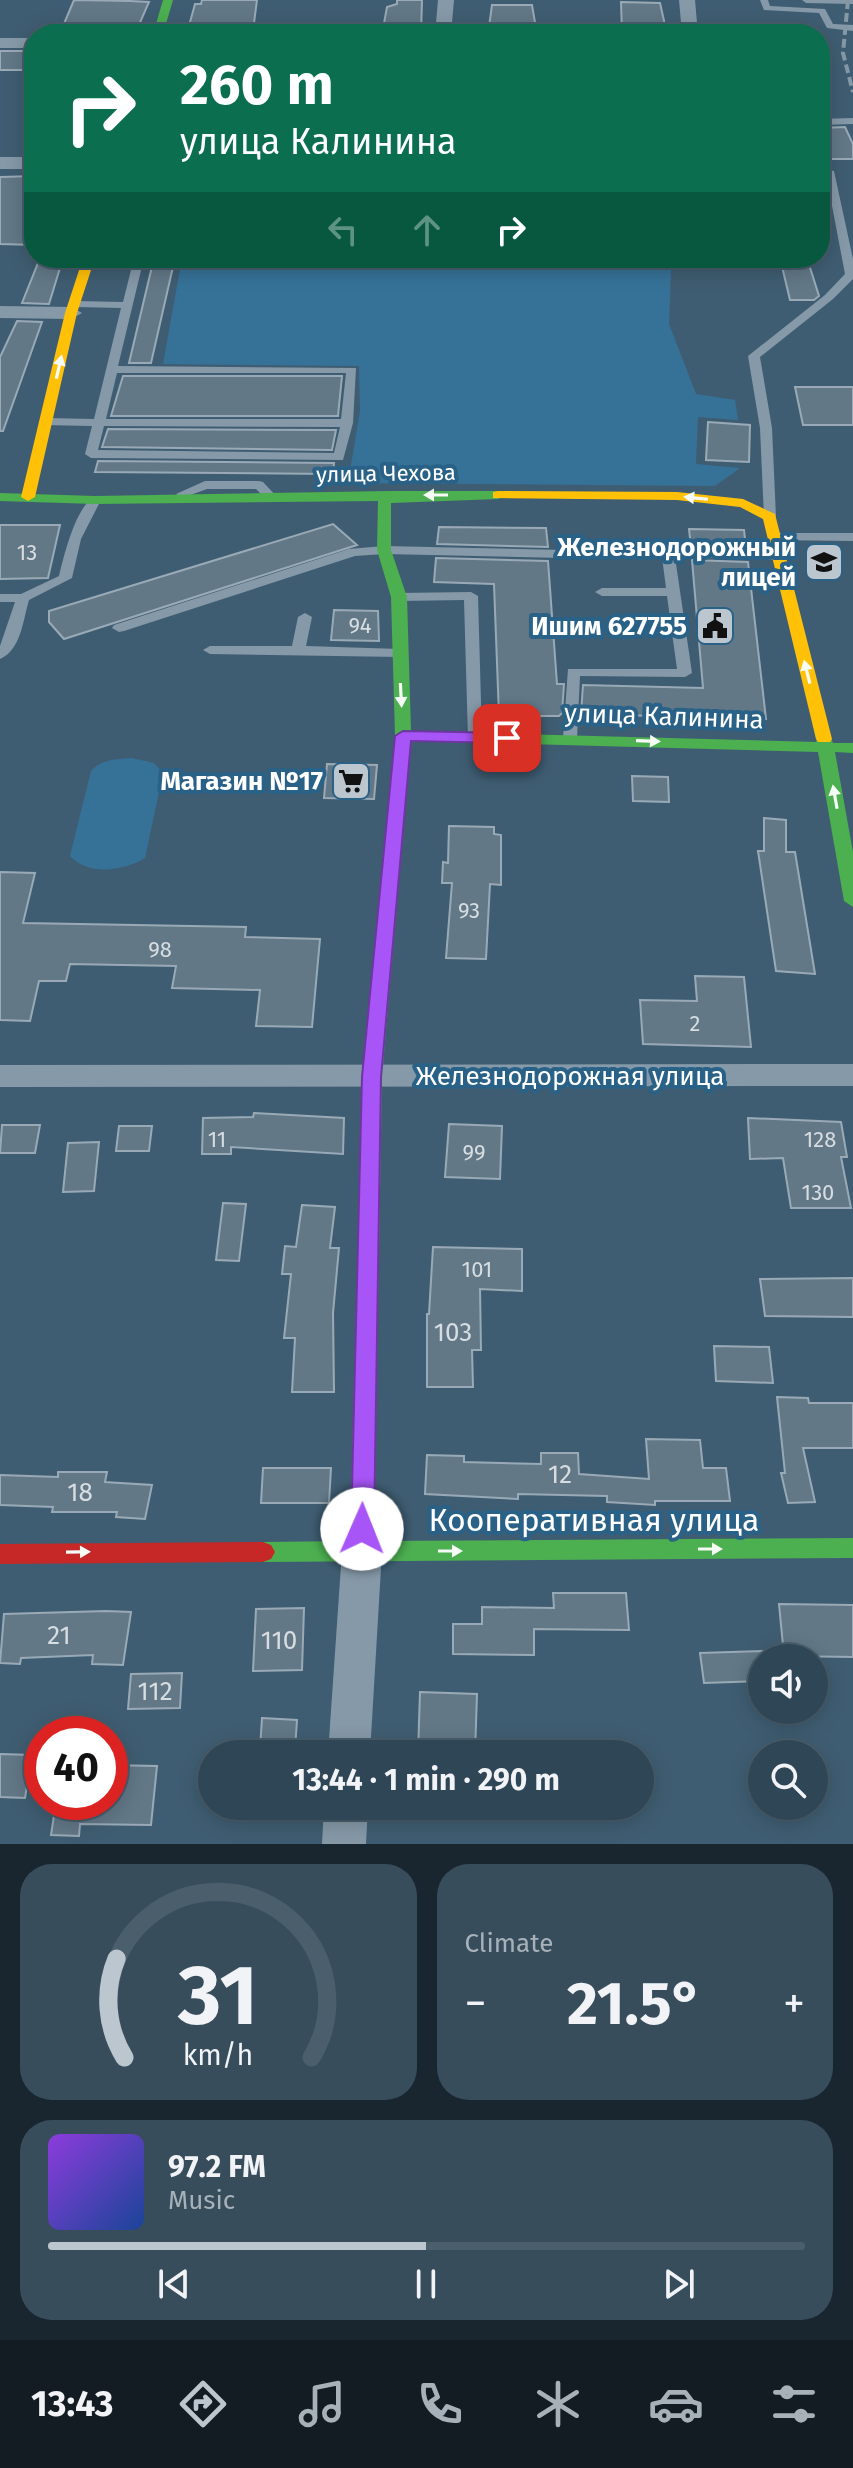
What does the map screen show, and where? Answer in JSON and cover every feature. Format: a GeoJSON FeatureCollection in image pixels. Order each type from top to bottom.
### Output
{"type":"FeatureCollection","features":[{"type":"Feature","properties":{"kind":"street"},"geometry":{"type":"LineString","coordinates":[[161,24],[168,0]]}},
{"type":"Feature","properties":{"kind":"street"},"geometry":{"type":"LineString","coordinates":[[444,24],[446,0]]}},
{"type":"Feature","properties":{"kind":"street"},"geometry":{"type":"LineString","coordinates":[[687,0],[689,24]]}},
{"type":"Feature","properties":{"kind":"street"},"geometry":{"type":"LineString","coordinates":[[0,43],[24,43]]}},
{"type":"Feature","properties":{"kind":"street"},"geometry":{"type":"LineString","coordinates":[[0,163],[24,163]]}},
{"type":"Feature","properties":{"kind":"street"},"geometry":{"type":"LineString","coordinates":[[28,497],[86,268]]}},
{"type":"Feature","properties":{"kind":"street"},"geometry":{"type":"LineString","coordinates":[[0,312],[74,308]]}},
{"type":"Feature","properties":{"kind":"street"},"geometry":{"type":"LineString","coordinates":[[350,1740],[362,1551],[372,1077],[403,736],[399,597],[384,550],[384,502],[390,495]]}},
{"type":"Feature","properties":{"kind":"street","name":"улица Чехова"},"geometry":{"type":"LineString","coordinates":[[0,497],[95,500],[390,495],[677,496],[743,503],[770,517]]}},
{"type":"Feature","properties":{"kind":"street"},"geometry":{"type":"LineString","coordinates":[[770,517],[826,748],[852,895]]}},
{"type":"Feature","properties":{"kind":"street","name":"улица Калинина"},"geometry":{"type":"LineString","coordinates":[[403,736],[570,738],[853,748]]}},
{"type":"Feature","properties":{"kind":"street","name":"Железнодорожная улица"},"geometry":{"type":"LineString","coordinates":[[0,1076],[853,1075]]}},
{"type":"Feature","properties":{"kind":"street","name":"Кооперативная улица"},"geometry":{"type":"LineString","coordinates":[[0,1554],[853,1548]]}},
{"type":"Feature","properties":{"kind":"street"},"geometry":{"type":"LineString","coordinates":[[344,1844],[345,1820]]}},
{"type":"Feature","properties":{"kind":"lane"},"geometry":{"type":"LineString","coordinates":[[764,0],[767,8],[822,11],[829,24]]}},
{"type":"Feature","properties":{"kind":"lane"},"geometry":{"type":"LineString","coordinates":[[793,0],[853,1]]}},
{"type":"Feature","properties":{"kind":"lane"},"geometry":{"type":"LineString","coordinates":[[830,26],[853,28]]}},
{"type":"Feature","properties":{"kind":"lane"},"geometry":{"type":"LineString","coordinates":[[830,122],[853,121]]}},
{"type":"Feature","properties":{"kind":"lane"},"geometry":{"type":"LineString","coordinates":[[770,517],[766,428],[754,356],[829,297],[851,275],[830,176]]}},
{"type":"Feature","properties":{"kind":"lane"},"geometry":{"type":"LineString","coordinates":[[113,369],[352,370],[347,423],[339,457],[91,454],[136,268]]}},
{"type":"Feature","properties":{"kind":"lane"},"geometry":{"type":"LineString","coordinates":[[74,308],[127,305]]}},
{"type":"Feature","properties":{"kind":"lane"},"geometry":{"type":"LineString","coordinates":[[46,422],[347,423]]}},
{"type":"Feature","properties":{"kind":"lane"},"geometry":{"type":"LineString","coordinates":[[0,598],[23,598],[65,578],[75,539],[95,500]]}},
{"type":"Feature","properties":{"kind":"lane"},"geometry":{"type":"LineString","coordinates":[[775,537],[853,537]]}},
{"type":"Feature","properties":{"kind":"lane"},"geometry":{"type":"LineString","coordinates":[[119,628],[354,552],[563,554]]}},
{"type":"Feature","properties":{"kind":"lane"},"geometry":{"type":"LineString","coordinates":[[612,552],[779,556]]}},
{"type":"Feature","properties":{"kind":"lane"},"geometry":{"type":"LineString","coordinates":[[570,738],[573,672],[685,673],[668,555]]}},
{"type":"Feature","properties":{"kind":"lane"},"geometry":{"type":"LineString","coordinates":[[602,592],[674,592]]}},
{"type":"Feature","properties":{"kind":"lane"},"geometry":{"type":"LineString","coordinates":[[399,597],[471,596],[475,738]]}},
{"type":"Feature","properties":{"kind":"lane"},"geometry":{"type":"LineString","coordinates":[[0,655],[10,643],[23,598]]}},
{"type":"Feature","properties":{"kind":"lane"},"geometry":{"type":"LineString","coordinates":[[298,650],[305,617]]}},
{"type":"Feature","properties":{"kind":"lane"},"geometry":{"type":"LineString","coordinates":[[210,650],[400,653]]}},
{"type":"Feature","properties":{"kind":"shaded area"},"geometry":{"type":"Polygon","coordinates":[[[180,268],[671,270],[669,324],[696,394],[735,400],[738,420],[698,417],[696,464],[740,468],[715,486],[348,483],[360,411],[359,366],[163,364],[180,268]]]}},
{"type":"Feature","properties":{"kind":"shaded area"},"geometry":{"type":"Polygon","coordinates":[[[132,758],[154,763],[163,773],[145,858],[117,868],[86,867],[70,856],[91,771],[105,762],[132,758]]]}},
{"type":"Feature","properties":{"kind":"building"},"geometry":{"type":"Polygon","coordinates":[[[74,0],[149,2],[139,24],[64,24],[74,0]]]}},
{"type":"Feature","properties":{"kind":"building"},"geometry":{"type":"Polygon","coordinates":[[[202,0],[257,0],[254,23],[189,24],[195,4],[201,4],[202,0]]]}},
{"type":"Feature","properties":{"kind":"building"},"geometry":{"type":"Polygon","coordinates":[[[397,0],[422,0],[421,24],[384,24],[387,7],[397,4],[397,0]]]}},
{"type":"Feature","properties":{"kind":"building"},"geometry":{"type":"Polygon","coordinates":[[[621,2],[660,3],[665,24],[622,24],[621,2]]]}},
{"type":"Feature","properties":{"kind":"building"},"geometry":{"type":"Polygon","coordinates":[[[492,5],[532,5],[535,24],[489,24],[492,5]]]}},
{"type":"Feature","properties":{"kind":"building"},"geometry":{"type":"Polygon","coordinates":[[[0,51],[24,51],[24,70],[0,70],[0,51]]]}},
{"type":"Feature","properties":{"kind":"building"},"geometry":{"type":"Polygon","coordinates":[[[845,127],[853,144],[853,159],[830,159],[830,128],[845,127]]]}},
{"type":"Feature","properties":{"kind":"building"},"geometry":{"type":"Polygon","coordinates":[[[24,176],[24,245],[0,244],[0,177],[24,176]]]}},
{"type":"Feature","properties":{"kind":"building"},"geometry":{"type":"Polygon","coordinates":[[[36,268],[60,268],[49,304],[22,303],[36,268]]]}},
{"type":"Feature","properties":{"kind":"building"},"geometry":{"type":"Polygon","coordinates":[[[152,268],[173,268],[151,363],[129,363],[152,268]]]}},
{"type":"Feature","properties":{"kind":"building"},"geometry":{"type":"Polygon","coordinates":[[[782,268],[810,268],[819,296],[814,300],[790,300],[782,268]]]}},
{"type":"Feature","properties":{"kind":"building"},"geometry":{"type":"Polygon","coordinates":[[[17,321],[42,322],[3,431],[0,431],[0,357],[17,321]]]}},
{"type":"Feature","properties":{"kind":"building"},"geometry":{"type":"Polygon","coordinates":[[[123,376],[342,376],[338,416],[111,416],[123,376]]]}},
{"type":"Feature","properties":{"kind":"building"},"geometry":{"type":"Polygon","coordinates":[[[795,387],[853,387],[853,425],[803,425],[795,387]]]}},
{"type":"Feature","properties":{"kind":"building"},"geometry":{"type":"Polygon","coordinates":[[[708,422],[750,425],[749,462],[706,460],[708,422]]]}},
{"type":"Feature","properties":{"kind":"building"},"geometry":{"type":"Polygon","coordinates":[[[108,429],[336,430],[332,450],[102,447],[108,429]]]}},
{"type":"Feature","properties":{"kind":"building"},"geometry":{"type":"Polygon","coordinates":[[[98,461],[334,463],[333,474],[95,472],[98,461]]]}},
{"type":"Feature","properties":{"kind":"building"},"geometry":{"type":"Polygon","coordinates":[[[333,524],[357,545],[64,639],[49,622],[49,611],[333,524]]]}},
{"type":"Feature","properties":{"kind":"building"},"geometry":{"type":"Polygon","coordinates":[[[0,525],[60,525],[48,578],[0,579],[0,525]]]}},
{"type":"Feature","properties":{"kind":"building"},"geometry":{"type":"Polygon","coordinates":[[[439,527],[546,528],[548,547],[437,544],[439,527]]]}},
{"type":"Feature","properties":{"kind":"building"},"geometry":{"type":"Polygon","coordinates":[[[689,529],[744,530],[746,548],[691,547],[689,529]]]}},
{"type":"Feature","properties":{"kind":"building"},"geometry":{"type":"Polygon","coordinates":[[[436,558],[548,561],[557,684],[564,684],[562,713],[559,716],[499,716],[494,584],[434,582],[436,558]]]}},
{"type":"Feature","properties":{"kind":"building"},"geometry":{"type":"Polygon","coordinates":[[[692,560],[748,562],[766,719],[581,714],[583,685],[703,688],[692,560]]]}},
{"type":"Feature","properties":{"kind":"building"},"geometry":{"type":"Polygon","coordinates":[[[334,610],[378,611],[379,641],[331,640],[334,610]]]}},
{"type":"Feature","properties":{"kind":"building"},"geometry":{"type":"Polygon","coordinates":[[[327,764],[377,765],[374,799],[324,798],[327,764]]]}},
{"type":"Feature","properties":{"kind":"building"},"geometry":{"type":"Polygon","coordinates":[[[632,776],[668,777],[669,802],[633,801],[632,776]]]}},
{"type":"Feature","properties":{"kind":"building"},"geometry":{"type":"Polygon","coordinates":[[[764,818],[786,820],[786,852],[795,852],[815,974],[776,971],[758,851],[764,851],[764,818]]]}},
{"type":"Feature","properties":{"kind":"building"},"geometry":{"type":"Polygon","coordinates":[[[449,826],[494,827],[494,834],[501,835],[501,885],[490,884],[486,959],[446,958],[452,883],[442,883],[443,862],[448,863],[449,826]]]}},
{"type":"Feature","properties":{"kind":"building"},"geometry":{"type":"Polygon","coordinates":[[[0,872],[35,873],[23,923],[246,927],[245,937],[320,939],[312,1027],[256,1026],[260,990],[172,988],[176,966],[70,964],[66,981],[39,981],[30,1021],[0,1020],[0,872]]]}},
{"type":"Feature","properties":{"kind":"building"},"geometry":{"type":"Polygon","coordinates":[[[695,976],[744,977],[751,1047],[643,1044],[640,1000],[697,1001],[695,976]]]}},
{"type":"Feature","properties":{"kind":"building"},"geometry":{"type":"Polygon","coordinates":[[[254,1113],[344,1118],[343,1154],[231,1147],[231,1154],[202,1154],[203,1118],[253,1117],[254,1113]]]}},
{"type":"Feature","properties":{"kind":"building"},"geometry":{"type":"Polygon","coordinates":[[[748,1118],[841,1122],[847,1157],[841,1157],[851,1208],[791,1208],[783,1158],[750,1159],[748,1118]]]}},
{"type":"Feature","properties":{"kind":"building"},"geometry":{"type":"Polygon","coordinates":[[[449,1124],[502,1126],[500,1179],[445,1177],[449,1124]]]}},
{"type":"Feature","properties":{"kind":"building"},"geometry":{"type":"Polygon","coordinates":[[[2,1125],[40,1125],[35,1153],[0,1153],[2,1125]]]}},
{"type":"Feature","properties":{"kind":"building"},"geometry":{"type":"Polygon","coordinates":[[[119,1126],[152,1126],[149,1151],[116,1151],[119,1126]]]}},
{"type":"Feature","properties":{"kind":"building"},"geometry":{"type":"Polygon","coordinates":[[[99,1142],[94,1191],[63,1192],[68,1143],[99,1142]]]}},
{"type":"Feature","properties":{"kind":"building"},"geometry":{"type":"Polygon","coordinates":[[[223,1203],[246,1204],[239,1261],[216,1260],[223,1203]]]}},
{"type":"Feature","properties":{"kind":"building"},"geometry":{"type":"Polygon","coordinates":[[[302,1205],[335,1207],[330,1248],[339,1248],[333,1313],[334,1392],[292,1392],[295,1338],[284,1338],[291,1274],[282,1274],[285,1246],[296,1247],[302,1205]]]}},
{"type":"Feature","properties":{"kind":"building"},"geometry":{"type":"Polygon","coordinates":[[[433,1247],[522,1249],[522,1291],[480,1289],[481,1350],[472,1350],[473,1387],[427,1387],[427,1314],[433,1247]]]}},
{"type":"Feature","properties":{"kind":"building"},"geometry":{"type":"Polygon","coordinates":[[[853,1278],[853,1317],[765,1316],[760,1279],[853,1278]]]}},
{"type":"Feature","properties":{"kind":"building"},"geometry":{"type":"Polygon","coordinates":[[[714,1346],[769,1347],[773,1383],[716,1381],[714,1346]]]}},
{"type":"Feature","properties":{"kind":"building"},"geometry":{"type":"Polygon","coordinates":[[[777,1397],[808,1398],[809,1403],[853,1403],[853,1448],[803,1448],[815,1502],[788,1503],[781,1473],[785,1473],[777,1397]]]}},
{"type":"Feature","properties":{"kind":"building"},"geometry":{"type":"Polygon","coordinates":[[[646,1439],[700,1440],[703,1468],[726,1468],[730,1501],[655,1501],[655,1505],[607,1502],[607,1496],[518,1494],[518,1499],[425,1494],[427,1455],[464,1456],[464,1462],[541,1464],[541,1453],[578,1453],[579,1474],[649,1479],[646,1439]]]}},
{"type":"Feature","properties":{"kind":"building"},"geometry":{"type":"Polygon","coordinates":[[[263,1468],[331,1468],[329,1503],[261,1503],[263,1468]]]}},
{"type":"Feature","properties":{"kind":"building"},"geometry":{"type":"Polygon","coordinates":[[[58,1472],[107,1472],[105,1482],[152,1485],[145,1519],[116,1517],[117,1512],[52,1512],[53,1507],[0,1505],[0,1475],[58,1477],[58,1472]]]}},
{"type":"Feature","properties":{"kind":"building"},"geometry":{"type":"Polygon","coordinates":[[[553,1593],[626,1593],[629,1630],[534,1629],[534,1655],[453,1654],[453,1624],[482,1624],[482,1607],[554,1608],[553,1593]]]}},
{"type":"Feature","properties":{"kind":"building"},"geometry":{"type":"Polygon","coordinates":[[[779,1604],[853,1605],[853,1657],[828,1657],[828,1644],[783,1644],[779,1604]]]}},
{"type":"Feature","properties":{"kind":"building"},"geometry":{"type":"Polygon","coordinates":[[[304,1608],[302,1670],[253,1671],[256,1609],[304,1608]]]}},
{"type":"Feature","properties":{"kind":"building"},"geometry":{"type":"Polygon","coordinates":[[[131,1612],[123,1665],[92,1664],[93,1655],[21,1658],[20,1664],[0,1663],[4,1614],[131,1612]]]}},
{"type":"Feature","properties":{"kind":"building"},"geometry":{"type":"Polygon","coordinates":[[[748,1651],[748,1681],[704,1683],[700,1653],[748,1651]]]}},
{"type":"Feature","properties":{"kind":"building"},"geometry":{"type":"Polygon","coordinates":[[[182,1673],[180,1708],[128,1709],[131,1674],[182,1673]]]}},
{"type":"Feature","properties":{"kind":"building"},"geometry":{"type":"Polygon","coordinates":[[[420,1692],[477,1694],[475,1740],[418,1740],[420,1692]]]}},
{"type":"Feature","properties":{"kind":"building"},"geometry":{"type":"Polygon","coordinates":[[[262,1718],[297,1720],[296,1740],[261,1740],[262,1718]]]}},
{"type":"Feature","properties":{"kind":"building"},"geometry":{"type":"Polygon","coordinates":[[[0,1754],[24,1755],[24,1798],[0,1797],[0,1754]]]}},
{"type":"Feature","properties":{"kind":"building"},"geometry":{"type":"Polygon","coordinates":[[[128,1765],[157,1766],[151,1825],[80,1824],[79,1836],[51,1835],[53,1820],[128,1820],[128,1765]]]}},
{"type":"Feature","properties":{"kind":"railway"},"geometry":{"type":"LineString","coordinates":[[848,0],[843,53],[853,92]]}},
{"type":"Feature","properties":{"kind":"traffic: fast"},"geometry":{"type":"LineString","coordinates":[[161,24],[168,0]]}},
{"type":"Feature","properties":{"kind":"traffic: fast"},"geometry":{"type":"LineString","coordinates":[[362,1551],[372,1077],[403,736],[399,597],[384,550],[384,502],[390,495]]}},
{"type":"Feature","properties":{"kind":"traffic: fast"},"geometry":{"type":"LineString","coordinates":[[0,497],[95,500],[498,495]]}},
{"type":"Feature","properties":{"kind":"traffic: fast"},"geometry":{"type":"LineString","coordinates":[[403,736],[853,748]]}},
{"type":"Feature","properties":{"kind":"traffic: fast"},"geometry":{"type":"LineString","coordinates":[[824,739],[853,901]]}},
{"type":"Feature","properties":{"kind":"traffic: fast"},"geometry":{"type":"LineString","coordinates":[[263,1552],[853,1548]]}},
{"type":"Feature","properties":{"kind":"traffic: slow"},"geometry":{"type":"LineString","coordinates":[[28,497],[71,313],[86,268]]}},
{"type":"Feature","properties":{"kind":"traffic: slow"},"geometry":{"type":"LineString","coordinates":[[498,495],[677,496],[743,503],[770,517],[824,739]]}},
{"type":"Feature","properties":{"kind":"traffic: jam"},"geometry":{"type":"LineString","coordinates":[[0,1554],[263,1552]]}},
{"type":"Feature","properties":{"kind":"place","name":"Железнодорожный лицей"},"geometry":{"type":"Point","coordinates":[824,562]}},
{"type":"Feature","properties":{"kind":"place","name":"Ишим 627755"},"geometry":{"type":"Point","coordinates":[715,626]}},
{"type":"Feature","properties":{"kind":"place","name":"Магазин №17"},"geometry":{"type":"Point","coordinates":[351,781]}},
{"type":"Feature","properties":{"kind":"route"},"geometry":{"type":"LineString","coordinates":[[362,1529],[372,1077],[403,736],[507,738]]}}]}
